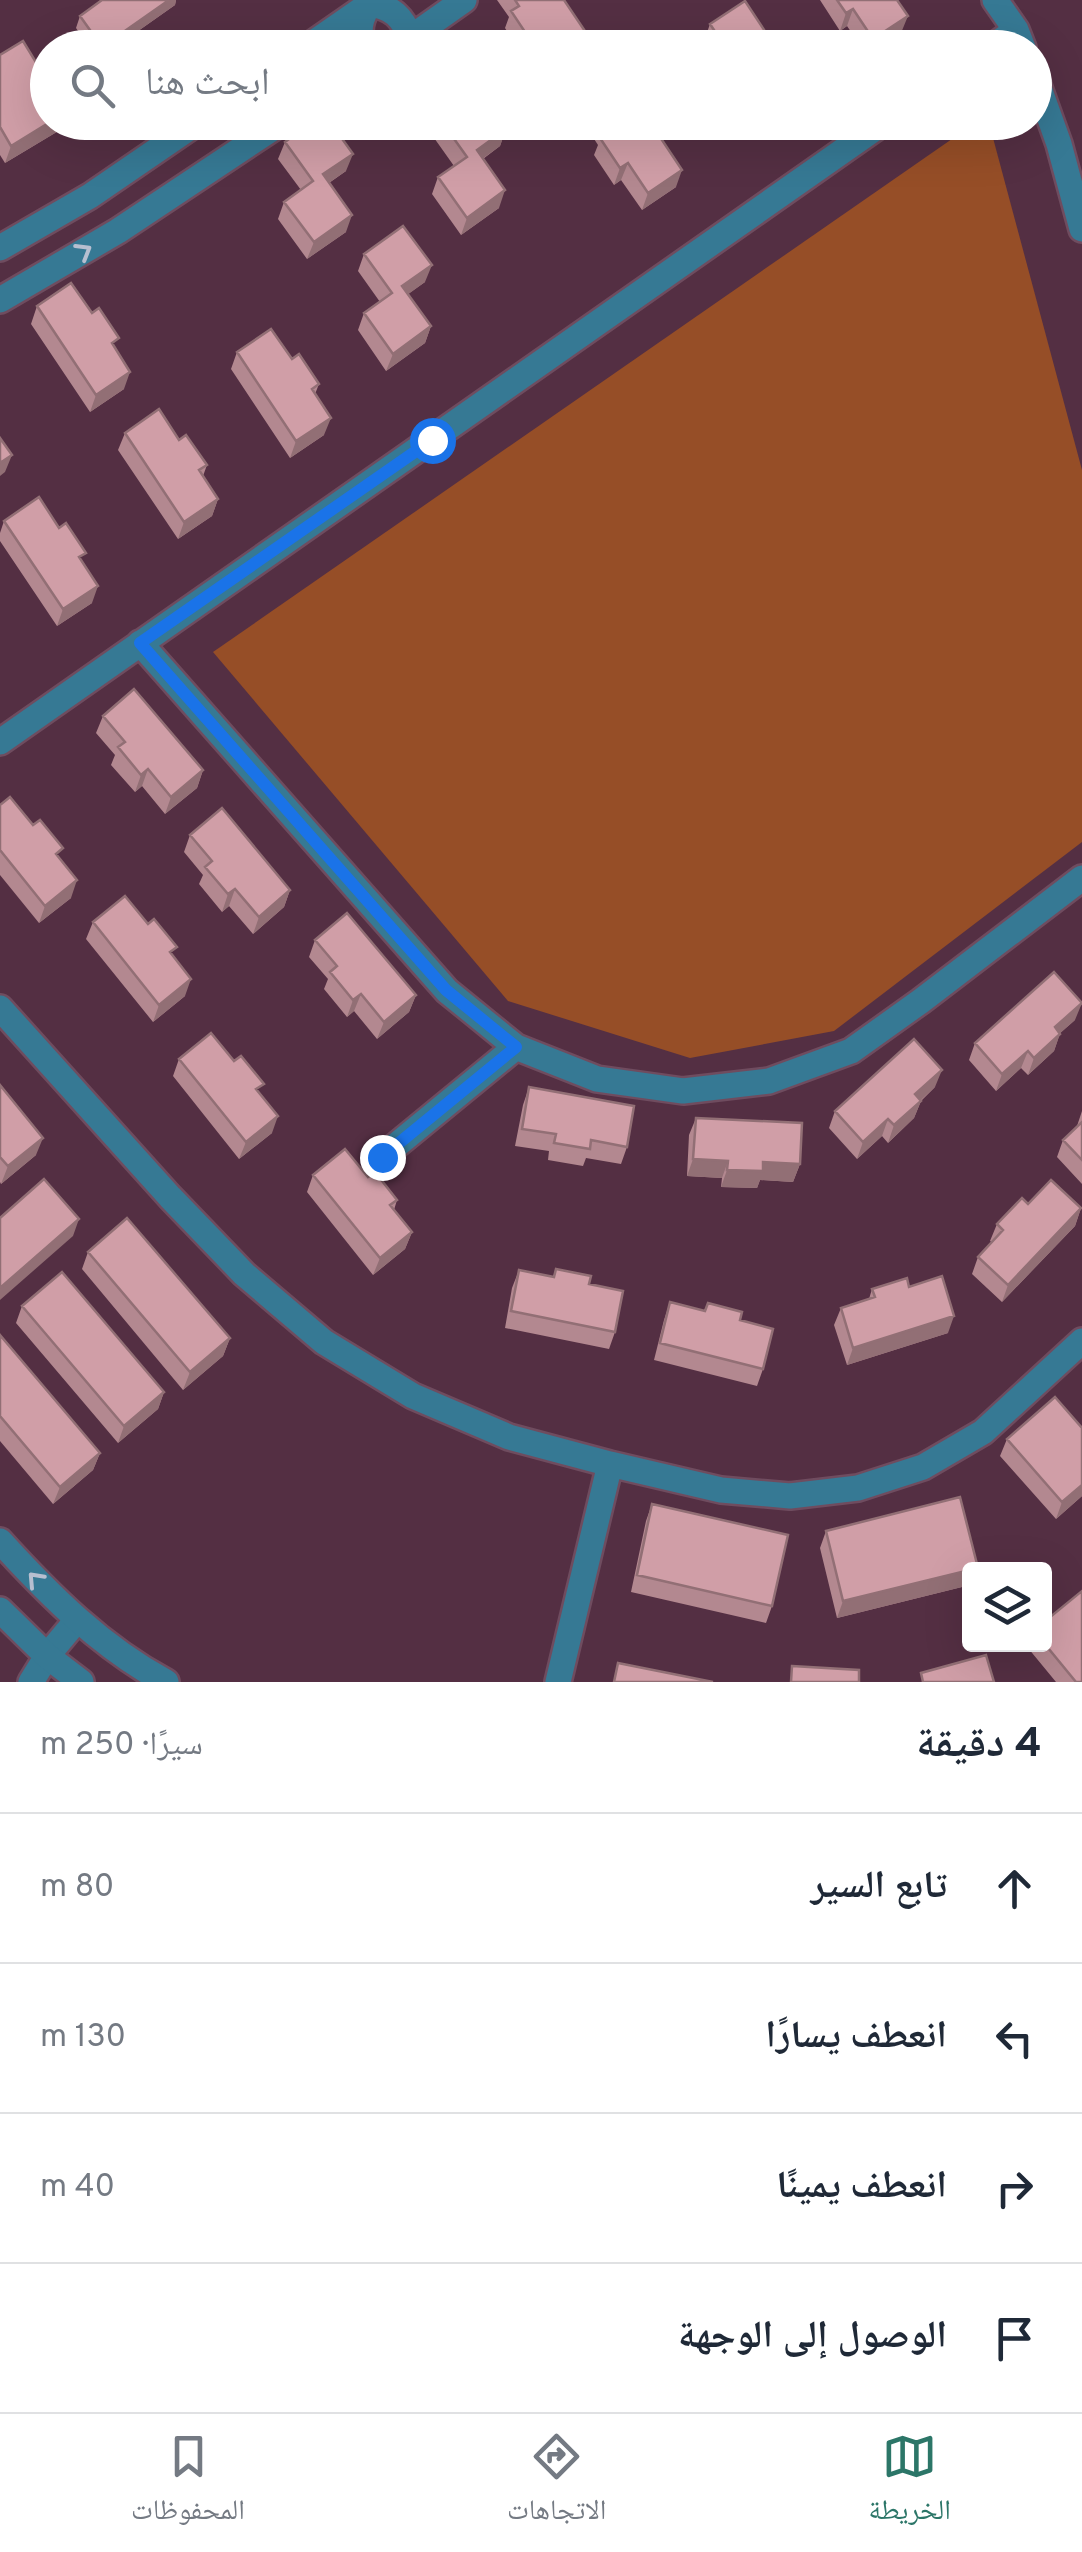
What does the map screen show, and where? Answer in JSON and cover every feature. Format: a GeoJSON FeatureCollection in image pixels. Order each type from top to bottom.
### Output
{"type":"FeatureCollection","features":[{"type":"Feature","properties":{"kind":"street"},"geometry":{"type":"LineString","coordinates":[[421,30],[464,0]]}},
{"type":"Feature","properties":{"kind":"street"},"geometry":{"type":"LineString","coordinates":[[995,0],[1014,30]]}},
{"type":"Feature","properties":{"kind":"street"},"geometry":{"type":"LineString","coordinates":[[371,1],[396,13],[406,24],[405,30]]}},
{"type":"Feature","properties":{"kind":"street"},"geometry":{"type":"LineString","coordinates":[[331,30],[371,1]]}},
{"type":"Feature","properties":{"kind":"street"},"geometry":{"type":"LineString","coordinates":[[361,30],[363,14],[371,1]]}},
{"type":"Feature","properties":{"kind":"street"},"geometry":{"type":"LineString","coordinates":[[1052,122],[1082,229]]}},
{"type":"Feature","properties":{"kind":"street"},"geometry":{"type":"LineString","coordinates":[[0,248],[90,196],[172,140]]}},
{"type":"Feature","properties":{"kind":"street"},"geometry":{"type":"LineString","coordinates":[[0,300],[118,230],[255,140]]}},
{"type":"Feature","properties":{"kind":"street"},"geometry":{"type":"LineString","coordinates":[[0,742],[858,140]]}},
{"type":"Feature","properties":{"kind":"street"},"geometry":{"type":"LineString","coordinates":[[140,643],[446,990],[516,1047],[597,1079],[683,1091],[769,1081],[850,1050],[1082,878]]}},
{"type":"Feature","properties":{"kind":"street"},"geometry":{"type":"LineString","coordinates":[[0,1008],[170,1198],[244,1274],[324,1342],[413,1396],[509,1437],[721,1490],[790,1496],[858,1488],[923,1467],[983,1432],[1082,1340]]}},
{"type":"Feature","properties":{"kind":"street"},"geometry":{"type":"LineString","coordinates":[[382,1157],[516,1047]]}},
{"type":"Feature","properties":{"kind":"street"},"geometry":{"type":"LineString","coordinates":[[558,1682],[610,1464]]}},
{"type":"Feature","properties":{"kind":"street"},"geometry":{"type":"LineString","coordinates":[[0,1541],[78,1620],[166,1682]]}},
{"type":"Feature","properties":{"kind":"street"},"geometry":{"type":"LineString","coordinates":[[0,1610],[47,1656],[81,1682]]}},
{"type":"Feature","properties":{"kind":"street"},"geometry":{"type":"LineString","coordinates":[[31,1682],[78,1620]]}},
{"type":"Feature","properties":{"kind":"shaded area"},"geometry":{"type":"Polygon","coordinates":[[[951,140],[994,140],[1082,470],[1082,842],[834,1031],[690,1058],[508,1001],[213,652],[951,140]]]}},
{"type":"Feature","properties":{"kind":"building"},"geometry":{"type":"Polygon","coordinates":[[[102,0],[169,0],[126,30],[90,30],[80,16],[102,0]]]}},
{"type":"Feature","properties":{"kind":"building"},"geometry":{"type":"Polygon","coordinates":[[[515,0],[564,0],[584,30],[524,30],[511,11],[519,6],[515,0]]]}},
{"type":"Feature","properties":{"kind":"building"},"geometry":{"type":"Polygon","coordinates":[[[837,0],[897,0],[908,16],[887,30],[867,30],[853,9],[846,13],[837,0]]]}},
{"type":"Feature","properties":{"kind":"building"},"geometry":{"type":"Polygon","coordinates":[[[745,1],[764,30],[714,30],[710,24],[745,1]]]}},
{"type":"Feature","properties":{"kind":"building"},"geometry":{"type":"Polygon","coordinates":[[[23,41],[30,52],[30,134],[11,146],[0,127],[0,55],[23,41]]]}},
{"type":"Feature","properties":{"kind":"building"},"geometry":{"type":"Polygon","coordinates":[[[343,140],[353,154],[323,174],[352,215],[314,242],[284,202],[313,181],[285,142],[343,140]]]}},
{"type":"Feature","properties":{"kind":"building"},"geometry":{"type":"Polygon","coordinates":[[[455,140],[491,140],[477,150],[505,190],[467,218],[438,177],[467,157],[455,140]]]}},
{"type":"Feature","properties":{"kind":"building"},"geometry":{"type":"Polygon","coordinates":[[[601,140],[662,140],[682,170],[648,193],[628,163],[620,168],[601,140]]]}},
{"type":"Feature","properties":{"kind":"building"},"geometry":{"type":"Polygon","coordinates":[[[403,226],[432,265],[402,286],[431,326],[393,354],[364,313],[392,293],[364,254],[403,226]]]}},
{"type":"Feature","properties":{"kind":"building"},"geometry":{"type":"Polygon","coordinates":[[[71,283],[92,313],[99,308],[119,338],[112,343],[130,372],[96,395],[37,306],[71,283]]]}},
{"type":"Feature","properties":{"kind":"building"},"geometry":{"type":"Polygon","coordinates":[[[271,329],[292,359],[299,354],[319,384],[312,389],[331,418],[296,441],[237,352],[271,329]]]}},
{"type":"Feature","properties":{"kind":"building"},"geometry":{"type":"Polygon","coordinates":[[[159,409],[179,440],[186,435],[207,465],[199,470],[218,499],[184,522],[125,433],[159,409]]]}},
{"type":"Feature","properties":{"kind":"building"},"geometry":{"type":"Polygon","coordinates":[[[0,438],[12,455],[0,463],[0,438]]]}},
{"type":"Feature","properties":{"kind":"building"},"geometry":{"type":"Polygon","coordinates":[[[39,497],[59,528],[66,523],[86,553],[79,557],[98,586],[63,609],[4,521],[39,497]]]}},
{"type":"Feature","properties":{"kind":"building"},"geometry":{"type":"Polygon","coordinates":[[[134,689],[203,770],[171,797],[148,769],[141,775],[118,747],[125,742],[103,716],[134,689]]]}},
{"type":"Feature","properties":{"kind":"building"},"geometry":{"type":"Polygon","coordinates":[[[10,797],[33,825],[40,820],[63,848],[56,854],[77,880],[45,906],[0,850],[0,805],[10,797]]]}},
{"type":"Feature","properties":{"kind":"building"},"geometry":{"type":"Polygon","coordinates":[[[222,808],[290,890],[259,917],[235,889],[228,894],[205,867],[212,861],[190,835],[222,808]]]}},
{"type":"Feature","properties":{"kind":"building"},"geometry":{"type":"Polygon","coordinates":[[[125,896],[148,924],[154,919],[177,947],[170,952],[191,979],[159,1005],[93,922],[125,896]]]}},
{"type":"Feature","properties":{"kind":"building"},"geometry":{"type":"Polygon","coordinates":[[[347,913],[416,995],[384,1022],[361,994],[353,1000],[330,972],[337,966],[315,940],[347,913]]]}},
{"type":"Feature","properties":{"kind":"building"},"geometry":{"type":"Polygon","coordinates":[[[1054,972],[1082,1003],[1055,1027],[1060,1034],[1034,1058],[1028,1051],[1002,1074],[975,1043],[1054,972]]]}},
{"type":"Feature","properties":{"kind":"building"},"geometry":{"type":"Polygon","coordinates":[[[211,1033],[234,1061],[241,1056],[264,1084],[256,1089],[278,1116],[246,1142],[179,1059],[211,1033]]]}},
{"type":"Feature","properties":{"kind":"building"},"geometry":{"type":"Polygon","coordinates":[[[914,1039],[942,1070],[915,1094],[921,1101],[894,1125],[888,1119],[863,1142],[835,1111],[914,1039]]]}},
{"type":"Feature","properties":{"kind":"building"},"geometry":{"type":"Polygon","coordinates":[[[0,1085],[43,1138],[8,1166],[0,1157],[0,1085]]]}},
{"type":"Feature","properties":{"kind":"building"},"geometry":{"type":"Polygon","coordinates":[[[529,1087],[634,1106],[627,1147],[591,1140],[590,1149],[554,1143],[556,1134],[522,1129],[529,1087]]]}},
{"type":"Feature","properties":{"kind":"building"},"geometry":{"type":"Polygon","coordinates":[[[696,1118],[802,1123],[800,1164],[763,1162],[763,1171],[727,1170],[728,1161],[693,1159],[696,1118]]]}},
{"type":"Feature","properties":{"kind":"building"},"geometry":{"type":"Polygon","coordinates":[[[1082,1122],[1082,1160],[1063,1140],[1082,1122]]]}},
{"type":"Feature","properties":{"kind":"building"},"geometry":{"type":"Polygon","coordinates":[[[345,1149],[368,1177],[375,1172],[397,1200],[390,1205],[412,1232],[380,1258],[313,1175],[345,1149]]]}},
{"type":"Feature","properties":{"kind":"building"},"geometry":{"type":"Polygon","coordinates":[[[44,1179],[79,1219],[0,1288],[0,1218],[44,1179]]]}},
{"type":"Feature","properties":{"kind":"building"},"geometry":{"type":"Polygon","coordinates":[[[1051,1180],[1081,1208],[1008,1285],[978,1257],[1003,1230],[997,1224],[1022,1198],[1028,1204],[1051,1180]]]}},
{"type":"Feature","properties":{"kind":"building"},"geometry":{"type":"Polygon","coordinates":[[[127,1218],[230,1338],[190,1372],[88,1252],[127,1218]]]}},
{"type":"Feature","properties":{"kind":"building"},"geometry":{"type":"Polygon","coordinates":[[[556,1269],[591,1276],[589,1284],[623,1291],[615,1332],[511,1311],[519,1270],[554,1277],[556,1269]]]}},
{"type":"Feature","properties":{"kind":"building"},"geometry":{"type":"Polygon","coordinates":[[[62,1272],[164,1392],[124,1426],[22,1306],[62,1272]]]}},
{"type":"Feature","properties":{"kind":"building"},"geometry":{"type":"Polygon","coordinates":[[[942,1276],[954,1316],[853,1348],[841,1308],[875,1297],[872,1289],[907,1278],[909,1287],[942,1276]]]}},
{"type":"Feature","properties":{"kind":"building"},"geometry":{"type":"Polygon","coordinates":[[[670,1302],[705,1311],[708,1303],[742,1312],[740,1320],[773,1329],[763,1369],[660,1343],[670,1302]]]}},
{"type":"Feature","properties":{"kind":"building"},"geometry":{"type":"Polygon","coordinates":[[[0,1335],[100,1453],[60,1487],[0,1416],[0,1335]]]}},
{"type":"Feature","properties":{"kind":"building"},"geometry":{"type":"Polygon","coordinates":[[[1055,1397],[1082,1428],[1082,1485],[1062,1502],[1007,1439],[1055,1397]]]}},
{"type":"Feature","properties":{"kind":"building"},"geometry":{"type":"Polygon","coordinates":[[[960,1497],[976,1562],[962,1562],[962,1572],[843,1601],[826,1531],[960,1497]]]}},
{"type":"Feature","properties":{"kind":"building"},"geometry":{"type":"Polygon","coordinates":[[[652,1504],[788,1535],[772,1606],[637,1575],[652,1504]]]}},
{"type":"Feature","properties":{"kind":"building"},"geometry":{"type":"Polygon","coordinates":[[[1082,1591],[1082,1682],[1076,1682],[1051,1652],[1052,1615],[1082,1591]]]}},
{"type":"Feature","properties":{"kind":"building"},"geometry":{"type":"Polygon","coordinates":[[[986,1655],[994,1682],[923,1682],[921,1673],[986,1655]]]}},
{"type":"Feature","properties":{"kind":"building"},"geometry":{"type":"Polygon","coordinates":[[[618,1663],[713,1682],[614,1682],[618,1663]]]}},
{"type":"Feature","properties":{"kind":"building"},"geometry":{"type":"Polygon","coordinates":[[[792,1666],[859,1670],[859,1682],[791,1682],[792,1666]]]}},
{"type":"Feature","properties":{"kind":"route"},"geometry":{"type":"LineString","coordinates":[[382,1157],[516,1047],[446,990],[140,643],[432,440]]}}]}
